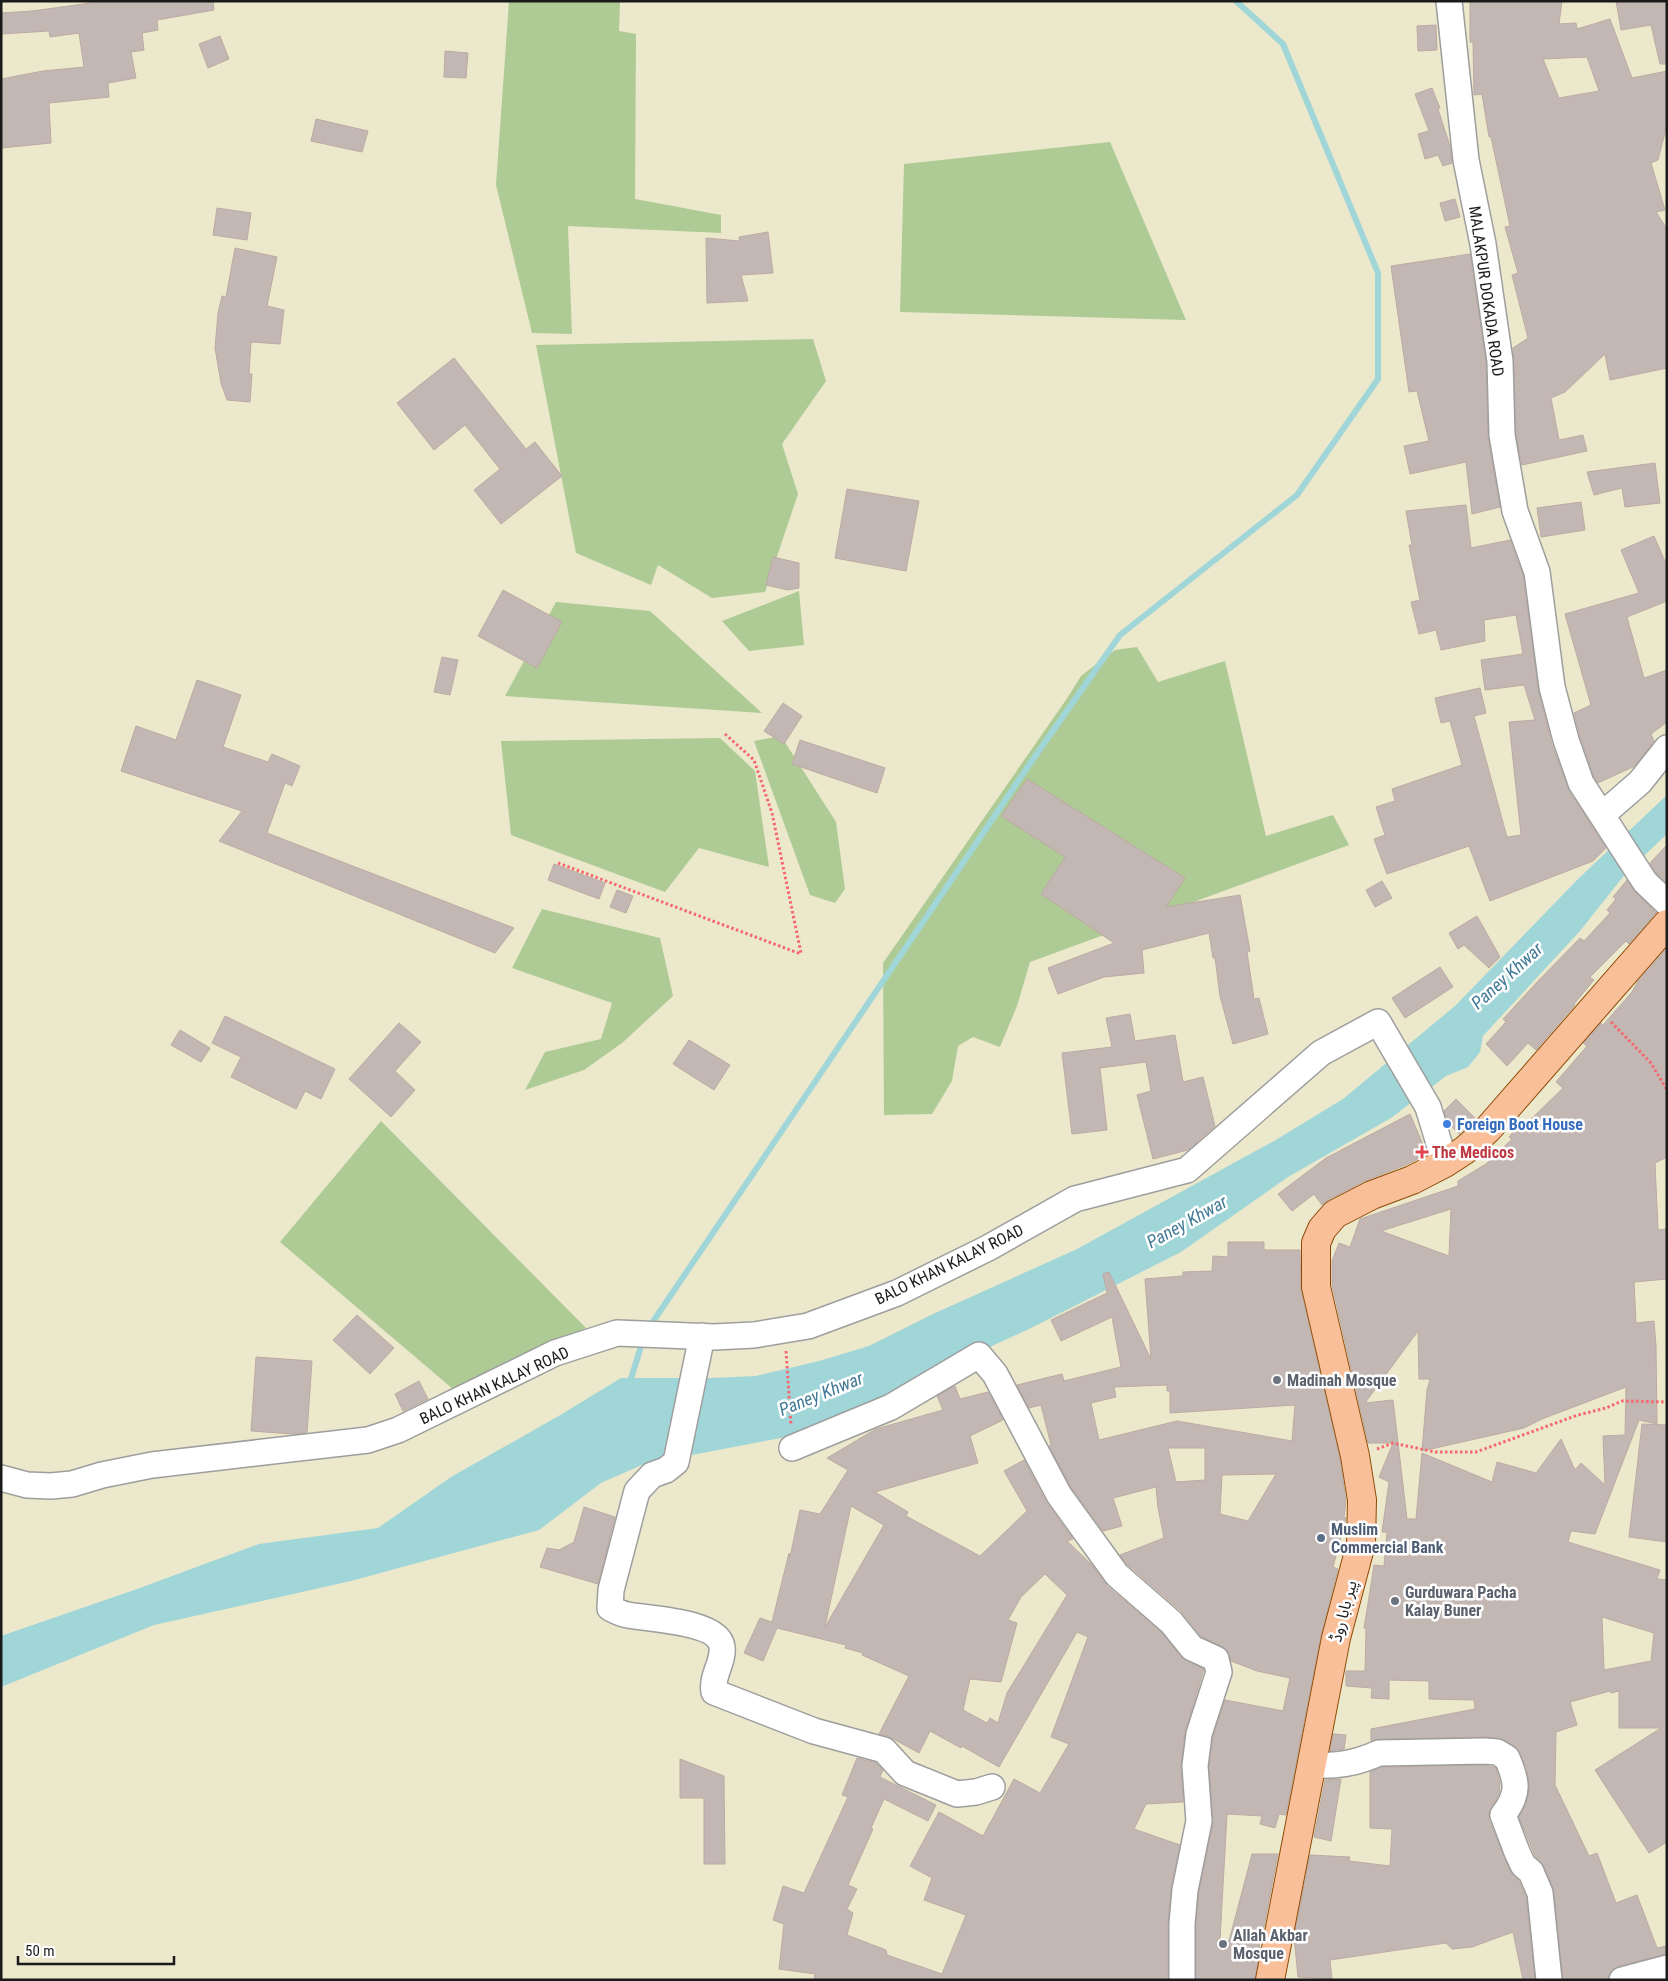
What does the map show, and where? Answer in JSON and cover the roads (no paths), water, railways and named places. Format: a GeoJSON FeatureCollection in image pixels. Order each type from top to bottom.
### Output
{"type":"FeatureCollection","features":[{"type":"Feature","properties":{"kind":"main road"},"geometry":{"type":"LineString","coordinates":[[1445,1163],[1465,1150],[1488,1129],[1667,924]]}},
{"type":"Feature","properties":{"kind":"main road","name":"پیر بابا روڈ"},"geometry":{"type":"LineString","coordinates":[[1270,1980],[1336,1638],[1361,1544],[1362,1500],[1355,1456],[1316,1287],[1316,1243],[1322,1229],[1335,1214],[1372,1195],[1412,1180],[1445,1163]]}},
{"type":"Feature","properties":{"kind":"street","name":"MALAKPUR DOKADA ROAD"},"geometry":{"type":"LineString","coordinates":[[1448,1],[1466,160],[1483,244],[1500,361],[1502,435],[1514,511],[1537,572],[1552,687],[1566,740],[1581,783],[1645,882],[1667,903]]}},
{"type":"Feature","properties":{"kind":"street"},"geometry":{"type":"LineString","coordinates":[[1607,824],[1667,748]]}},
{"type":"Feature","properties":{"kind":"street","name":"BALO KHAN KALAY ROAD"},"geometry":{"type":"LineString","coordinates":[[1,1478],[27,1485],[51,1486],[72,1484],[102,1475],[152,1465],[368,1440],[398,1430],[555,1353],[617,1332],[702,1336],[754,1335],[808,1326],[897,1293],[988,1248],[1075,1199],[1188,1170],[1321,1053],[1378,1022],[1428,1106],[1445,1163]]}},
{"type":"Feature","properties":{"kind":"street"},"geometry":{"type":"LineString","coordinates":[[702,1336],[676,1462],[666,1470],[652,1475],[637,1491],[611,1590],[610,1608],[628,1615],[690,1623],[716,1636],[722,1645],[722,1656],[713,1684],[714,1692],[814,1730],[884,1750],[904,1773],[957,1794],[976,1792],[992,1787]]}},
{"type":"Feature","properties":{"kind":"street"},"geometry":{"type":"LineString","coordinates":[[792,1448],[891,1407],[979,1355],[994,1374],[1059,1495],[1117,1574],[1171,1622],[1192,1648],[1216,1659],[1219,1672],[1200,1734],[1196,1766],[1200,1821],[1185,1890],[1182,1924],[1182,1980]]}},
{"type":"Feature","properties":{"kind":"street"},"geometry":{"type":"LineString","coordinates":[[1311,1765],[1345,1764],[1363,1760],[1379,1753],[1485,1751],[1497,1752],[1507,1758],[1517,1788],[1510,1807],[1503,1815],[1523,1865],[1531,1872],[1540,1893],[1549,1980]]}},
{"type":"Feature","properties":{"kind":"street"},"geometry":{"type":"LineString","coordinates":[[1622,1980],[1667,1968]]}},
{"type":"Feature","properties":{"kind":"water","name":"Paney Khwar"},"geometry":{"type":"Polygon","coordinates":[[[1667,795],[1667,834],[1626,873],[1580,931],[1483,1036],[1480,1052],[1468,1067],[1446,1076],[1391,1118],[1288,1177],[1181,1252],[1031,1328],[875,1400],[781,1438],[644,1464],[601,1483],[539,1530],[351,1581],[154,1625],[1,1687],[1,1636],[259,1544],[378,1528],[451,1477],[621,1378],[756,1376],[819,1361],[869,1346],[933,1314],[1077,1249],[1274,1141],[1343,1099],[1455,1006],[1578,879],[1667,795]]]}},
{"type":"Feature","properties":{"kind":"waterway"},"geometry":{"type":"LineString","coordinates":[[648,1329],[1029,765],[1120,635],[1297,495],[1378,379],[1378,273],[1283,44],[1236,1]]}},
{"type":"Feature","properties":{"kind":"waterway"},"geometry":{"type":"LineString","coordinates":[[629,1385],[643,1340]]}},
{"type":"Feature","properties":{"kind":"place","name":"Foreign Boot House"},"geometry":{"type":"Point","coordinates":[1447,1124]}},
{"type":"Feature","properties":{"kind":"place","name":"The Medicos"},"geometry":{"type":"Point","coordinates":[1422,1152]}},
{"type":"Feature","properties":{"kind":"place","name":"Madinah Mosque"},"geometry":{"type":"Point","coordinates":[1277,1380]}},
{"type":"Feature","properties":{"kind":"place","name":"Muslim Commercial Bank"},"geometry":{"type":"Point","coordinates":[1321,1538]}},
{"type":"Feature","properties":{"kind":"place","name":"Gurduwara Pacha Kalay Buner"},"geometry":{"type":"Point","coordinates":[1395,1601]}},
{"type":"Feature","properties":{"kind":"place","name":"Allah Akbar Mosque"},"geometry":{"type":"Point","coordinates":[1223,1944]}}]}
